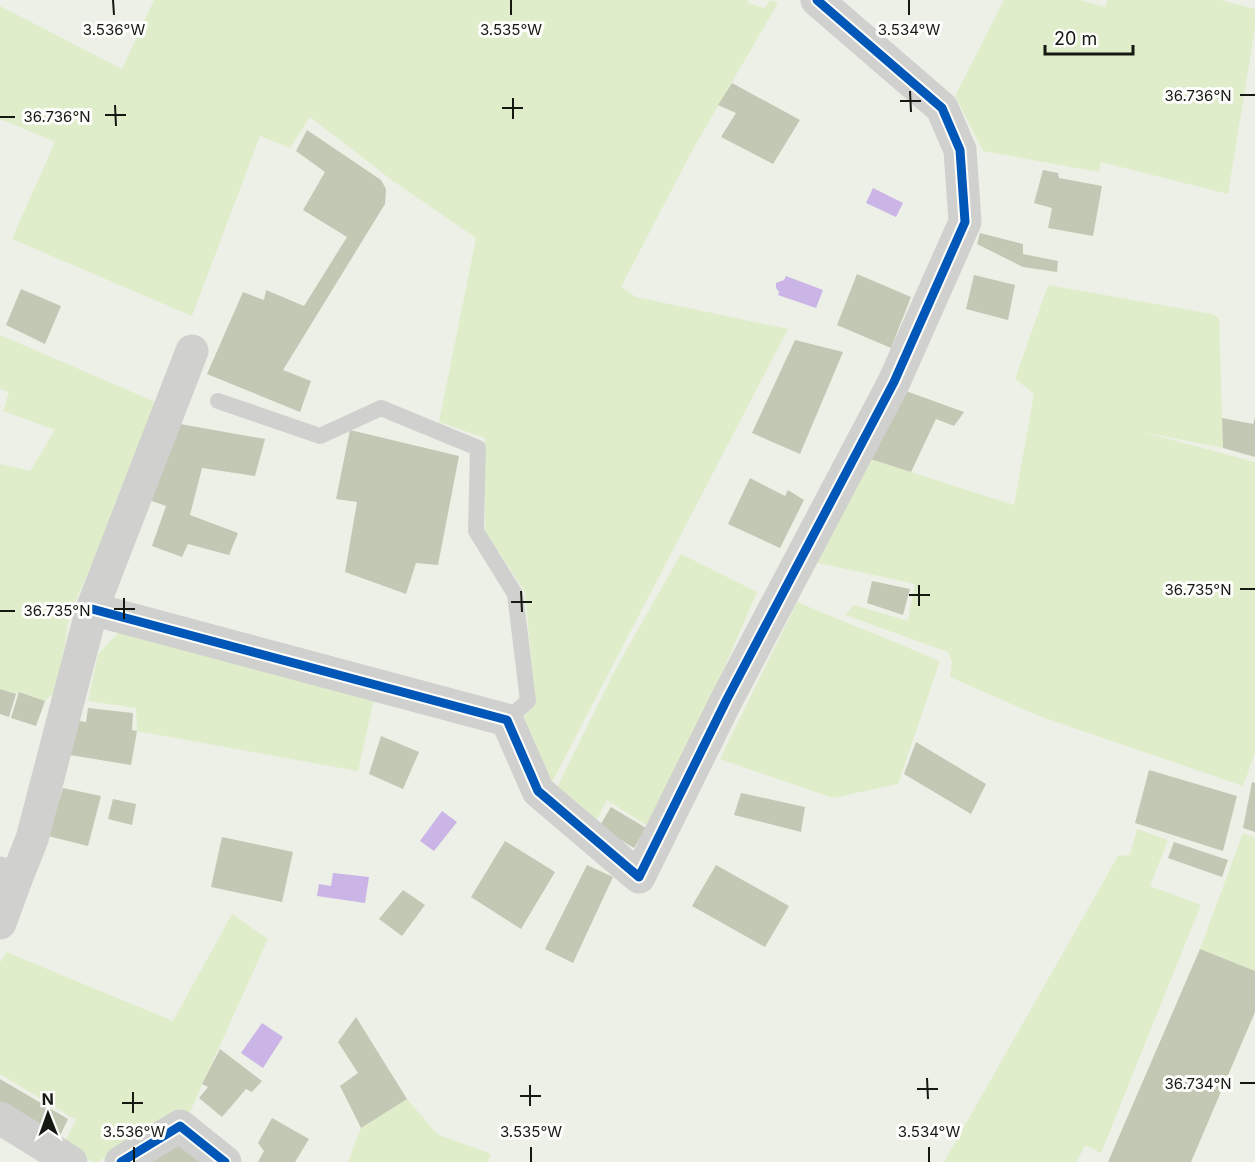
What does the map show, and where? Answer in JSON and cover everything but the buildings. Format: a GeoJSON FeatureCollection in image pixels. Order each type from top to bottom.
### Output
{"type":"FeatureCollection","features":[{"type":"Feature","properties":{"kind":"street"},"geometry":{"type":"LineString","coordinates":[[92,609],[507,720],[538,791],[639,877],[727,699],[894,382],[965,222],[960,150],[942,108],[817,0]]}},
{"type":"Feature","properties":{"kind":"street"},"geometry":{"type":"LineString","coordinates":[[0,923],[8,876],[32,839],[92,609],[192,351]]}},
{"type":"Feature","properties":{"kind":"street"},"geometry":{"type":"LineString","coordinates":[[0,1118],[71,1162]]}},
{"type":"Feature","properties":{"kind":"street"},"geometry":{"type":"LineString","coordinates":[[121,1162],[180,1126],[225,1162]]}},
{"type":"Feature","properties":{"kind":"lane"},"geometry":{"type":"LineString","coordinates":[[218,401],[320,436],[381,408],[478,448],[476,531],[515,594],[528,701],[507,720]]}},
{"type":"Feature","properties":{"kind":"green space"},"geometry":{"type":"Polygon","coordinates":[[[154,0],[748,0],[748,3],[765,8],[770,0],[778,3],[693,149],[621,287],[636,297],[788,329],[548,790],[520,721],[535,705],[525,592],[485,531],[485,438],[439,422],[476,238],[393,181],[310,117],[290,148],[260,136],[192,316],[12,239],[55,142],[0,119],[0,6],[122,69],[154,0]]]}},
{"type":"Feature","properties":{"kind":"green space"},"geometry":{"type":"Polygon","coordinates":[[[1004,0],[1079,0],[1106,7],[1107,0],[1220,0],[1255,9],[1255,28],[1228,194],[1101,162],[1099,172],[983,151],[955,96],[1004,0]]]}},
{"type":"Feature","properties":{"kind":"green space"},"geometry":{"type":"Polygon","coordinates":[[[1048,285],[1212,314],[1219,318],[1223,448],[1142,432],[1255,462],[1255,753],[1243,786],[1039,716],[950,677],[952,662],[948,652],[845,615],[854,605],[908,621],[915,584],[814,562],[867,458],[1014,505],[1034,394],[1015,379],[1048,285]]]}},
{"type":"Feature","properties":{"kind":"green space"},"geometry":{"type":"Polygon","coordinates":[[[0,335],[160,404],[69,617],[58,689],[45,701],[20,692],[16,694],[0,689],[0,465],[30,471],[55,430],[3,411],[9,392],[0,389],[0,335]]]}},
{"type":"Feature","properties":{"kind":"green space"},"geometry":{"type":"Polygon","coordinates":[[[681,554],[757,592],[654,830],[607,800],[594,824],[553,796],[615,670],[681,554]]]}},
{"type":"Feature","properties":{"kind":"green space"},"geometry":{"type":"Polygon","coordinates":[[[797,602],[940,661],[898,784],[833,798],[720,759],[797,602]]]}},
{"type":"Feature","properties":{"kind":"green space"},"geometry":{"type":"Polygon","coordinates":[[[119,632],[374,699],[358,771],[137,731],[136,708],[88,701],[98,654],[119,632]]]}},
{"type":"Feature","properties":{"kind":"green space"},"geometry":{"type":"Polygon","coordinates":[[[1137,829],[1168,840],[1150,886],[1201,905],[1101,1153],[1085,1145],[1077,1162],[944,1162],[1118,856],[1130,855],[1137,829]]]}},
{"type":"Feature","properties":{"kind":"green space"},"geometry":{"type":"Polygon","coordinates":[[[1243,833],[1255,838],[1255,971],[1200,949],[1243,833]]]}},
{"type":"Feature","properties":{"kind":"green space"},"geometry":{"type":"Polygon","coordinates":[[[232,914],[268,939],[189,1114],[142,1131],[98,1162],[92,1162],[62,1147],[76,1120],[0,1074],[0,963],[6,952],[173,1021],[232,914]]]}},
{"type":"Feature","properties":{"kind":"green space"},"geometry":{"type":"Polygon","coordinates":[[[407,1099],[437,1134],[491,1154],[488,1162],[348,1162],[361,1128],[407,1099]]]}},
{"type":"Feature","properties":{"kind":"shaded area"},"geometry":{"type":"Polygon","coordinates":[[[873,188],[903,203],[896,217],[866,203],[873,188]]]}},
{"type":"Feature","properties":{"kind":"shaded area"},"geometry":{"type":"Polygon","coordinates":[[[786,276],[823,290],[816,308],[778,295],[776,283],[784,280],[786,276]]]}},
{"type":"Feature","properties":{"kind":"shaded area"},"geometry":{"type":"Polygon","coordinates":[[[442,811],[457,822],[434,851],[420,841],[442,811]]]}},
{"type":"Feature","properties":{"kind":"shaded area"},"geometry":{"type":"Polygon","coordinates":[[[333,873],[369,877],[365,903],[317,896],[319,884],[331,886],[333,873]]]}},
{"type":"Feature","properties":{"kind":"shaded area"},"geometry":{"type":"Polygon","coordinates":[[[262,1023],[283,1037],[263,1068],[241,1053],[262,1023]]]}},
{"type":"Feature","properties":{"kind":"cycle path"},"geometry":{"type":"LineString","coordinates":[[92,609],[507,720],[538,791],[639,877],[727,699],[894,382],[965,222],[960,150],[942,108],[817,0]]}},
{"type":"Feature","properties":{"kind":"cycle path"},"geometry":{"type":"LineString","coordinates":[[121,1162],[180,1126],[225,1162]]}}]}
